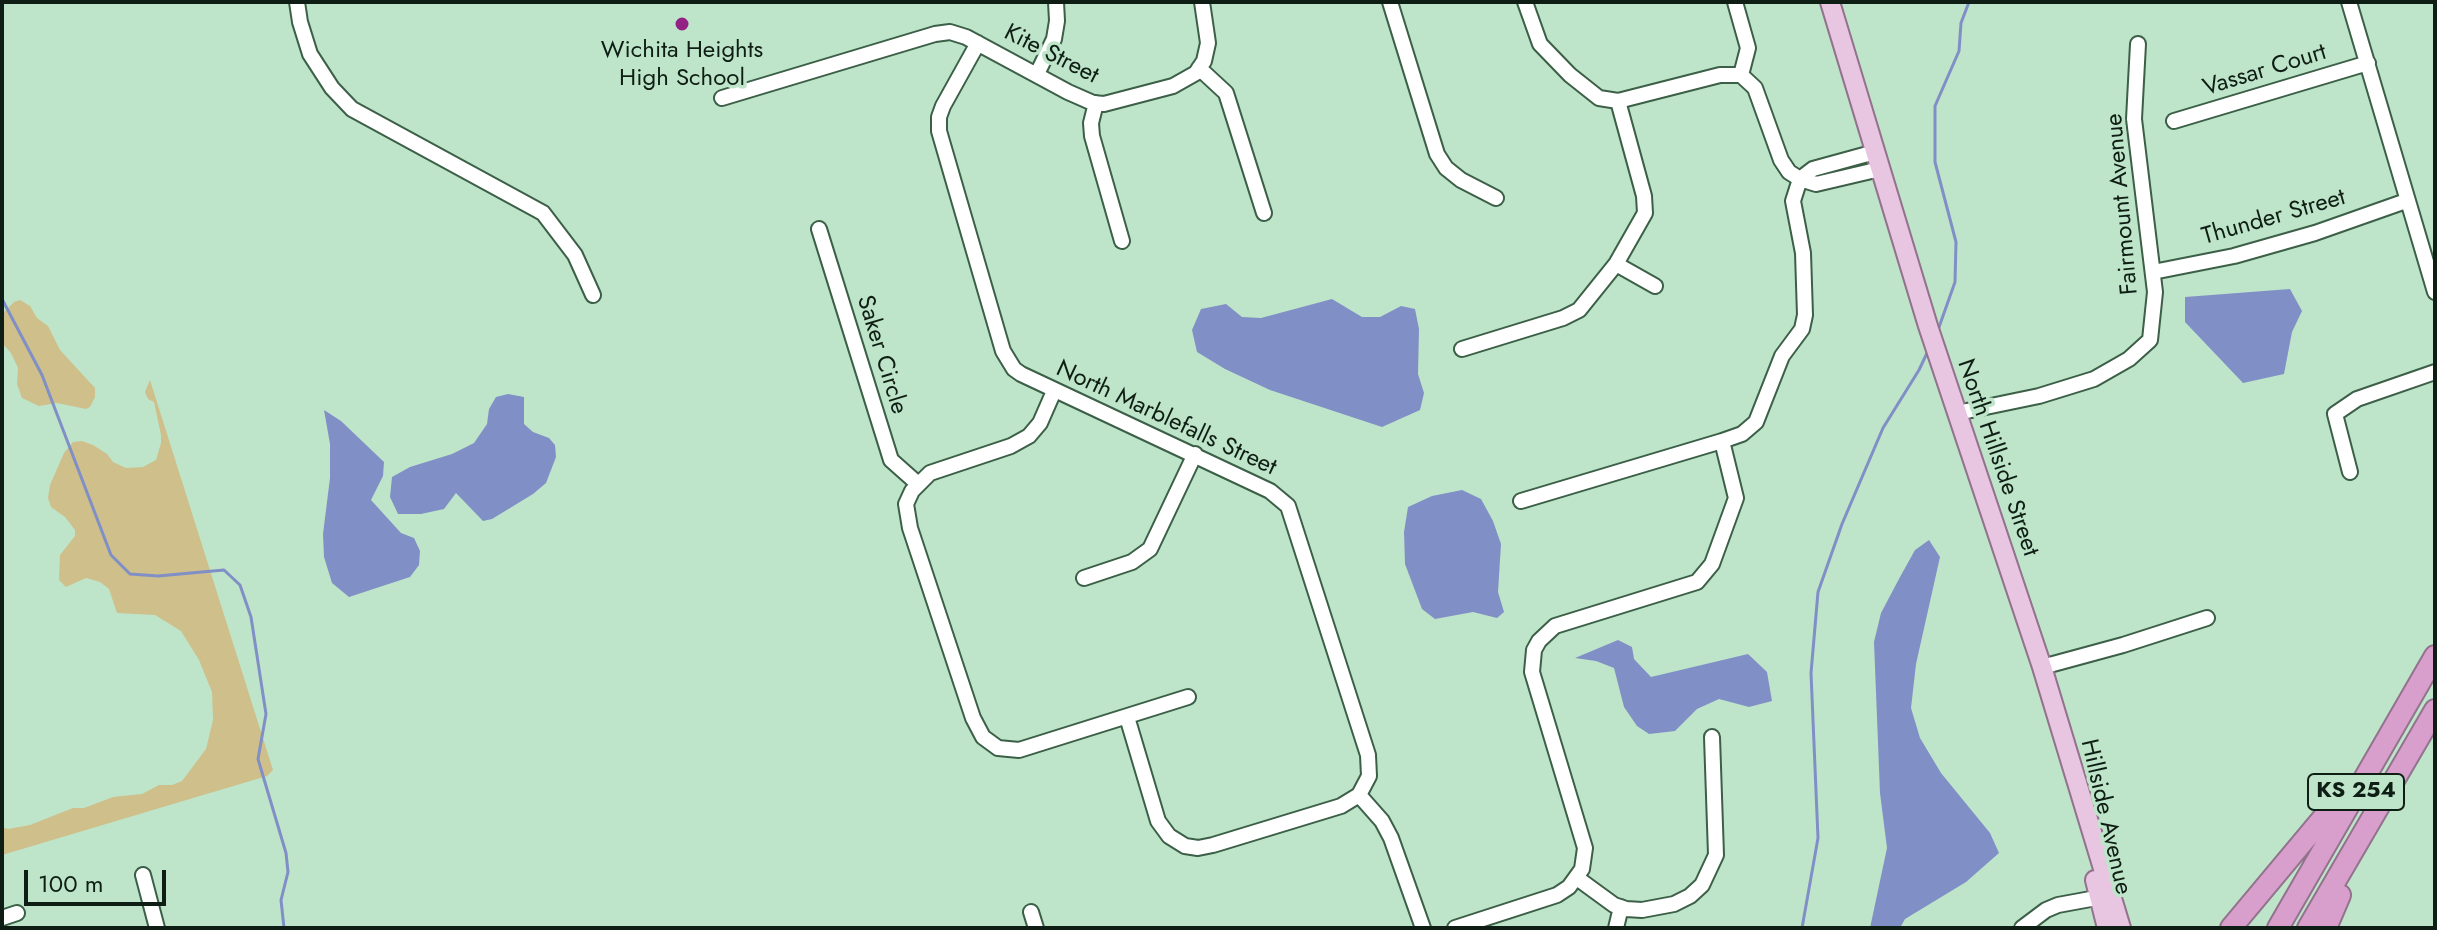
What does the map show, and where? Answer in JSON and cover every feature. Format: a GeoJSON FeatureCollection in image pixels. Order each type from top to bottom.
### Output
{"type":"FeatureCollection","features":[{"type":"Feature","properties":{"kind":"highway","name":"KS 254"},"geometry":{"type":"LineString","coordinates":[[2278,928],[2435,656]]}},
{"type":"Feature","properties":{"kind":"highway","name":"KS 254"},"geometry":{"type":"LineString","coordinates":[[2308,928],[2435,710]]}},
{"type":"Feature","properties":{"kind":"highway"},"geometry":{"type":"LineString","coordinates":[[2231,928],[2340,798],[2403,713]]}},
{"type":"Feature","properties":{"kind":"highway"},"geometry":{"type":"LineString","coordinates":[[2326,928],[2347,880],[2417,755],[2422,733]]}},
{"type":"Feature","properties":{"kind":"main road","name":"North Hillside Street"},"geometry":{"type":"LineString","coordinates":[[1830,2],[1928,326],[2057,718]]}},
{"type":"Feature","properties":{"kind":"main road","name":"Hillside Avenue"},"geometry":{"type":"LineString","coordinates":[[2057,718],[2106,896],[2107,928]]}},
{"type":"Feature","properties":{"kind":"main road"},"geometry":{"type":"LineString","coordinates":[[2106,896],[2121,928]]}},
{"type":"Feature","properties":{"kind":"street"},"geometry":{"type":"LineString","coordinates":[[297,2],[300,22],[316,66],[352,109],[543,213],[575,255],[593,295]]}},
{"type":"Feature","properties":{"kind":"street"},"geometry":{"type":"LineString","coordinates":[[1037,74],[1054,39],[1056,2]]}},
{"type":"Feature","properties":{"kind":"street"},"geometry":{"type":"LineString","coordinates":[[1202,2],[1208,43],[1199,68],[1226,93],[1264,213]]}},
{"type":"Feature","properties":{"kind":"street"},"geometry":{"type":"LineString","coordinates":[[1390,2],[1437,154],[1446,168],[1461,180],[1496,198]]}},
{"type":"Feature","properties":{"kind":"street"},"geometry":{"type":"LineString","coordinates":[[1525,2],[1534,32],[1547,52],[1599,98],[1618,101],[1720,75],[1741,75],[1755,88],[1781,160],[1789,172],[1800,179],[1816,184],[1877,161]]}},
{"type":"Feature","properties":{"kind":"street"},"geometry":{"type":"LineString","coordinates":[[1735,2],[1748,48],[1741,75]]}},
{"type":"Feature","properties":{"kind":"street"},"geometry":{"type":"LineString","coordinates":[[2349,2],[2435,292]]}},
{"type":"Feature","properties":{"kind":"street","name":"Kite Street"},"geometry":{"type":"LineString","coordinates":[[722,98],[943,32],[958,34],[978,43],[1068,92],[1096,103],[1104,104],[1173,86],[1196,73],[1199,68]]}},
{"type":"Feature","properties":{"kind":"street","name":"North Marblefalls Street"},"geometry":{"type":"LineString","coordinates":[[978,43],[941,111],[940,137],[1003,351],[1014,369],[1054,391],[1195,454],[1277,495],[1292,512],[1368,755],[1369,776],[1359,795]]}},
{"type":"Feature","properties":{"kind":"street","name":"Fairmount Avenue"},"geometry":{"type":"LineString","coordinates":[[1957,413],[2039,396],[2094,379],[2129,359],[2150,340],[2155,292],[2134,119],[2138,44]]}},
{"type":"Feature","properties":{"kind":"street","name":"Vassar Court"},"geometry":{"type":"LineString","coordinates":[[2174,121],[2368,63]]}},
{"type":"Feature","properties":{"kind":"street"},"geometry":{"type":"LineString","coordinates":[[1462,349],[1563,318],[1579,310],[1616,264],[1645,213],[1644,196],[1618,101]]}},
{"type":"Feature","properties":{"kind":"street"},"geometry":{"type":"LineString","coordinates":[[1096,103],[1091,123],[1092,136],[1122,241]]}},
{"type":"Feature","properties":{"kind":"street"},"geometry":{"type":"LineString","coordinates":[[1521,501],[1722,441],[1742,434],[1756,422],[1782,356],[1802,329],[1805,315],[1803,253],[1793,201],[1800,179]]}},
{"type":"Feature","properties":{"kind":"street","name":"Thunder Street"},"geometry":{"type":"LineString","coordinates":[[2153,272],[2234,256],[2315,233],[2406,201]]}},
{"type":"Feature","properties":{"kind":"street","name":"Saker Circle"},"geometry":{"type":"LineString","coordinates":[[819,229],[891,460],[918,484]]}},
{"type":"Feature","properties":{"kind":"street"},"geometry":{"type":"LineString","coordinates":[[1616,264],[1655,286]]}},
{"type":"Feature","properties":{"kind":"street"},"geometry":{"type":"LineString","coordinates":[[2350,472],[2335,414],[2357,399],[2435,372]]}},
{"type":"Feature","properties":{"kind":"street"},"geometry":{"type":"LineString","coordinates":[[1054,391],[1040,423],[1023,440],[930,473],[918,484],[906,504],[910,528],[973,718],[983,737],[998,748],[1019,750],[1188,697]]}},
{"type":"Feature","properties":{"kind":"street"},"geometry":{"type":"LineString","coordinates":[[1455,928],[1551,898],[1564,892],[1577,878],[1585,860],[1585,848],[1532,672],[1534,650],[1555,626],[1697,582],[1706,574],[1736,498],[1722,441]]}},
{"type":"Feature","properties":{"kind":"street"},"geometry":{"type":"LineString","coordinates":[[1084,578],[1132,562],[1150,549],[1195,454]]}},
{"type":"Feature","properties":{"kind":"street"},"geometry":{"type":"LineString","coordinates":[[2042,667],[2207,618]]}},
{"type":"Feature","properties":{"kind":"street"},"geometry":{"type":"LineString","coordinates":[[1127,717],[1158,821],[1169,836],[1185,846],[1198,848],[1213,845],[1341,806],[1359,795],[1388,832],[1423,928]]}},
{"type":"Feature","properties":{"kind":"street"},"geometry":{"type":"LineString","coordinates":[[1577,878],[1621,907],[1642,910],[1674,904],[1702,885],[1716,855],[1712,737]]}},
{"type":"Feature","properties":{"kind":"street"},"geometry":{"type":"LineString","coordinates":[[143,875],[157,928]]}},
{"type":"Feature","properties":{"kind":"street"},"geometry":{"type":"LineString","coordinates":[[2022,928],[2058,905],[2106,896]]}},
{"type":"Feature","properties":{"kind":"street"},"geometry":{"type":"LineString","coordinates":[[1616,928],[1621,907]]}},
{"type":"Feature","properties":{"kind":"street"},"geometry":{"type":"LineString","coordinates":[[1031,912],[1036,928]]}},
{"type":"Feature","properties":{"kind":"street"},"geometry":{"type":"LineString","coordinates":[[2,918],[17,913]]}},
{"type":"Feature","properties":{"kind":"shaded area"},"geometry":{"type":"Polygon","coordinates":[[[20,300],[30,306],[37,318],[48,326],[60,350],[95,388],[90,407],[86,409],[57,403],[39,406],[22,398],[17,384],[18,368],[2,343],[2,314],[20,300]]]}},
{"type":"Feature","properties":{"kind":"shaded area"},"geometry":{"type":"Polygon","coordinates":[[[150,380],[273,770],[267,776],[2,855],[2,827],[8,829],[30,825],[73,808],[84,808],[113,797],[142,794],[159,785],[172,785],[182,781],[206,749],[213,720],[212,692],[199,660],[181,631],[155,615],[117,613],[109,589],[100,582],[86,578],[66,587],[59,580],[60,555],[75,536],[75,530],[65,517],[51,507],[48,498],[50,485],[64,453],[73,442],[82,441],[126,468],[143,467],[156,460],[161,435],[154,402],[148,399],[145,392],[150,380]]]}},
{"type":"Feature","properties":{"kind":"water"},"geometry":{"type":"Polygon","coordinates":[[[2290,289],[2302,311],[2292,332],[2284,374],[2243,383],[2185,322],[2185,297],[2290,289]]]}},
{"type":"Feature","properties":{"kind":"water"},"geometry":{"type":"Polygon","coordinates":[[[1332,299],[1362,317],[1380,317],[1401,306],[1415,309],[1419,329],[1418,374],[1424,393],[1420,410],[1382,427],[1270,390],[1197,352],[1192,330],[1201,309],[1226,304],[1242,317],[1261,318],[1332,299]]]}},
{"type":"Feature","properties":{"kind":"water"},"geometry":{"type":"Polygon","coordinates":[[[508,394],[524,397],[524,424],[533,432],[549,438],[555,445],[556,457],[546,483],[492,519],[483,521],[456,493],[444,509],[421,514],[398,514],[390,497],[392,477],[474,443],[487,424],[489,409],[496,397],[508,394]]]}},
{"type":"Feature","properties":{"kind":"water"},"geometry":{"type":"Polygon","coordinates":[[[324,410],[341,421],[384,462],[383,476],[371,500],[401,533],[414,538],[420,551],[419,565],[410,577],[349,597],[332,583],[324,557],[330,444],[324,410]]]}},
{"type":"Feature","properties":{"kind":"water"},"geometry":{"type":"Polygon","coordinates":[[[1462,490],[1481,499],[1501,544],[1498,592],[1504,612],[1497,618],[1473,612],[1435,619],[1422,609],[1405,564],[1404,532],[1408,507],[1432,496],[1462,490]]]}},
{"type":"Feature","properties":{"kind":"water"},"geometry":{"type":"Polygon","coordinates":[[[1929,540],[1940,557],[1916,664],[1911,708],[1920,738],[1941,773],[1990,833],[1999,853],[1966,882],[1905,919],[1900,928],[1870,928],[1887,848],[1880,793],[1874,642],[1881,613],[1900,577],[1915,550],[1929,540]]]}},
{"type":"Feature","properties":{"kind":"water"},"geometry":{"type":"Polygon","coordinates":[[[1618,640],[1632,647],[1634,659],[1651,677],[1748,654],[1767,672],[1772,701],[1749,707],[1719,699],[1697,709],[1675,731],[1649,734],[1637,726],[1624,707],[1614,668],[1575,658],[1618,640]]]}},
{"type":"Feature","properties":{"kind":"waterway"},"geometry":{"type":"LineString","coordinates":[[1938,330],[1955,282],[1956,242],[1935,162],[1935,106],[1959,51],[1961,23],[1969,2]]}},
{"type":"Feature","properties":{"kind":"waterway"},"geometry":{"type":"LineString","coordinates":[[2,299],[42,375],[111,555],[130,574],[158,576],[224,570],[240,585],[251,617],[266,714],[258,759],[286,853],[288,872],[281,900],[284,928]]}},
{"type":"Feature","properties":{"kind":"waterway"},"geometry":{"type":"LineString","coordinates":[[1802,928],[1818,838],[1811,673],[1818,592],[1842,524],[1883,428],[1928,351]]}},
{"type":"Feature","properties":{"kind":"place","name":"Wichita Heights High School"},"geometry":{"type":"Point","coordinates":[682,24]}}]}
